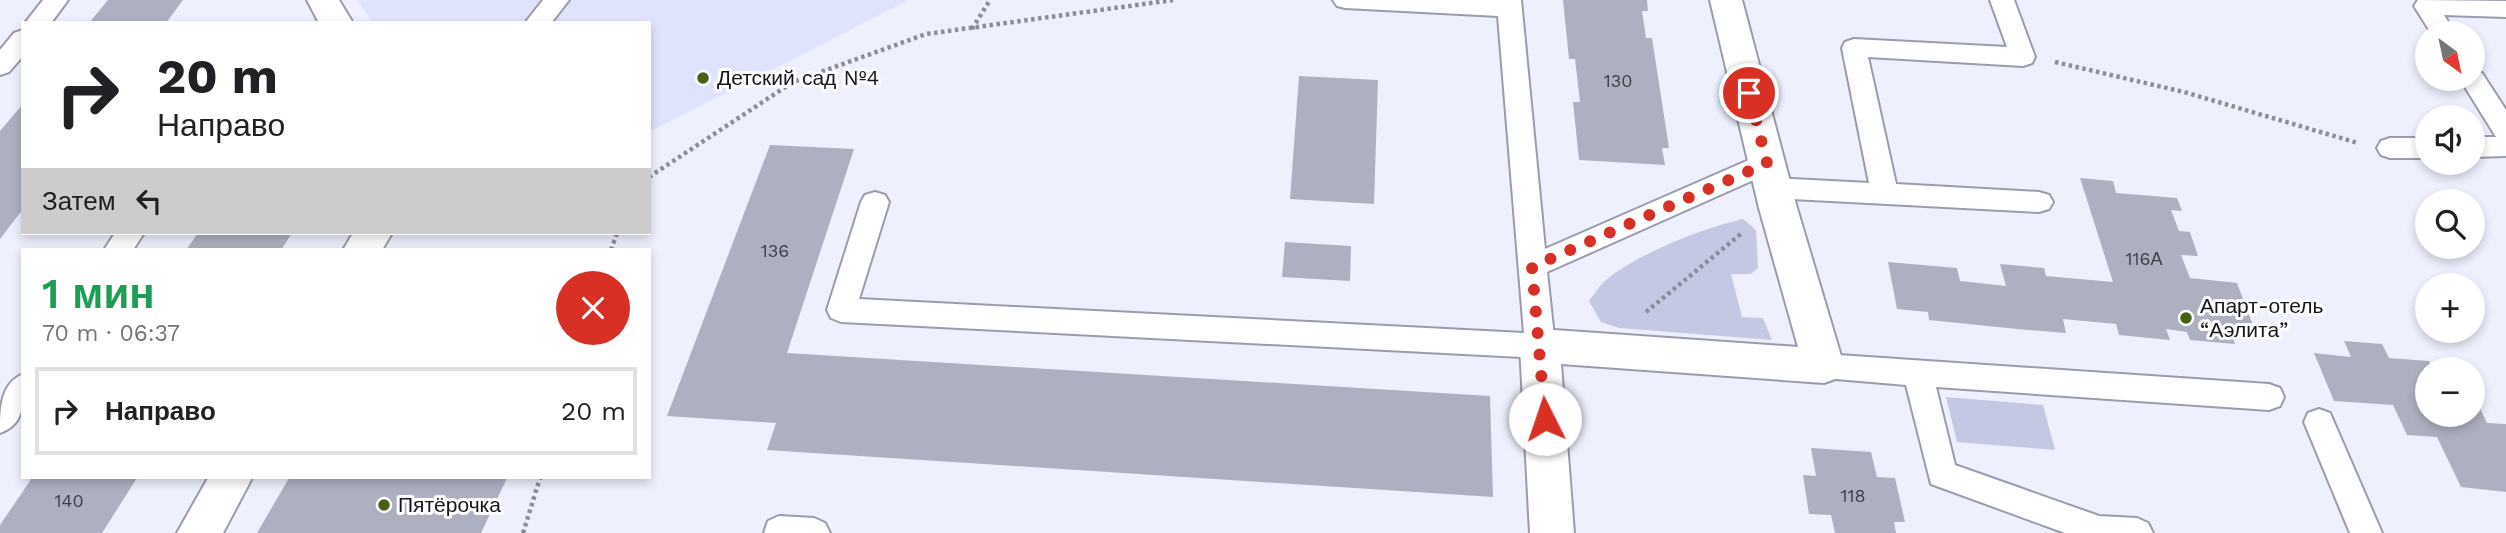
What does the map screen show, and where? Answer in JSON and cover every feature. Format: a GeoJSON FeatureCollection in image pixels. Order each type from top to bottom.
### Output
{"type":"FeatureCollection","features":[{"type":"Feature","properties":{"kind":"street"},"geometry":{"type":"LineString","coordinates":[[323,0],[334,21]]}},
{"type":"Feature","properties":{"kind":"street"},"geometry":{"type":"LineString","coordinates":[[1552,533],[1540,346],[1824,366],[1773,186],[1726,0]]}},
{"type":"Feature","properties":{"kind":"street"},"geometry":{"type":"LineString","coordinates":[[199,533],[230,479]]}},
{"type":"Feature","properties":{"kind":"lane"},"geometry":{"type":"LineString","coordinates":[[39,21],[57,0]]}},
{"type":"Feature","properties":{"kind":"lane"},"geometry":{"type":"LineString","coordinates":[[539,21],[557,0]]}},
{"type":"Feature","properties":{"kind":"lane"},"geometry":{"type":"LineString","coordinates":[[875,202],[841,310],[1540,346],[1509,4],[1345,0]]}},
{"type":"Feature","properties":{"kind":"lane"},"geometry":{"type":"LineString","coordinates":[[1885,193],[1854,48],[2023,57],[2002,0]]}},
{"type":"Feature","properties":{"kind":"lane"},"geometry":{"type":"LineString","coordinates":[[2435,21],[2426,6],[2506,9]]}},
{"type":"Feature","properties":{"kind":"lane"},"geometry":{"type":"LineString","coordinates":[[0,66],[21,41]]}},
{"type":"Feature","properties":{"kind":"lane"},"geometry":{"type":"LineString","coordinates":[[2481,91],[2506,131]]}},
{"type":"Feature","properties":{"kind":"lane"},"geometry":{"type":"LineString","coordinates":[[2485,146],[2506,146]]}},
{"type":"Feature","properties":{"kind":"lane"},"geometry":{"type":"LineString","coordinates":[[2390,148],[2415,148]]}},
{"type":"Feature","properties":{"kind":"lane"},"geometry":{"type":"LineString","coordinates":[[1532,267],[1773,186],[2039,202]]}},
{"type":"Feature","properties":{"kind":"lane"},"geometry":{"type":"LineString","coordinates":[[1824,366],[2269,397]]}},
{"type":"Feature","properties":{"kind":"lane"},"geometry":{"type":"LineString","coordinates":[[1918,373],[1942,474],[2099,531],[2137,533]]}},
{"type":"Feature","properties":{"kind":"lane"},"geometry":{"type":"LineString","coordinates":[[0,420],[21,390]]}},
{"type":"Feature","properties":{"kind":"lane"},"geometry":{"type":"LineString","coordinates":[[2319,422],[2366,533]]}},
{"type":"Feature","properties":{"kind":"lane"},"geometry":{"type":"LineString","coordinates":[[779,531],[814,533]]}},
{"type":"Feature","properties":{"kind":"path"},"geometry":{"type":"LineString","coordinates":[[972,29],[990,0]]}},
{"type":"Feature","properties":{"kind":"path"},"geometry":{"type":"LineString","coordinates":[[651,176],[793,82],[926,34],[1173,0]]}},
{"type":"Feature","properties":{"kind":"path"},"geometry":{"type":"LineString","coordinates":[[2023,57],[2185,92],[2361,144]]}},
{"type":"Feature","properties":{"kind":"path"},"geometry":{"type":"LineString","coordinates":[[1607,349],[1635,322],[1737,237],[1773,186]]}},
{"type":"Feature","properties":{"kind":"path"},"geometry":{"type":"LineString","coordinates":[[523,533],[540,479]]}},
{"type":"Feature","properties":{"kind":"shaded area","name":"Детский сад №4"},"geometry":{"type":"Polygon","coordinates":[[[357,0],[909,0],[651,131],[651,21],[372,21],[357,0]]]}},
{"type":"Feature","properties":{"kind":"shaded area"},"geometry":{"type":"Polygon","coordinates":[[[1743,219],[1756,230],[1758,268],[1751,274],[1731,274],[1742,317],[1763,318],[1772,340],[1619,328],[1601,322],[1589,301],[1603,282],[1619,270],[1671,243],[1743,219]]]}},
{"type":"Feature","properties":{"kind":"shaded area"},"geometry":{"type":"Polygon","coordinates":[[[1946,397],[2043,405],[2055,450],[1957,442],[1946,397]]]}},
{"type":"Feature","properties":{"kind":"building"},"geometry":{"type":"Polygon","coordinates":[[[108,0],[183,0],[167,21],[91,21],[108,0]]]}},
{"type":"Feature","properties":{"kind":"building"},"geometry":{"type":"Polygon","coordinates":[[[1563,0],[1647,0],[1648,11],[1642,11],[1646,38],[1652,38],[1669,148],[1662,148],[1665,165],[1579,160],[1573,102],[1580,102],[1575,59],[1569,59],[1563,0]]]}},
{"type":"Feature","properties":{"kind":"building"},"geometry":{"type":"Polygon","coordinates":[[[1299,76],[1378,80],[1374,204],[1290,199],[1299,76]]]}},
{"type":"Feature","properties":{"kind":"building"},"geometry":{"type":"Polygon","coordinates":[[[21,106],[21,212],[0,239],[0,131],[21,106]]]}},
{"type":"Feature","properties":{"kind":"building"},"geometry":{"type":"Polygon","coordinates":[[[770,145],[854,149],[787,353],[1490,396],[1493,497],[767,450],[776,423],[667,416],[770,145]]]}},
{"type":"Feature","properties":{"kind":"building"},"geometry":{"type":"Polygon","coordinates":[[[2080,178],[2113,181],[2116,193],[2177,198],[2182,211],[2171,210],[2179,231],[2190,232],[2198,256],[2181,255],[2190,278],[2237,283],[2258,338],[2232,335],[2235,344],[2190,340],[2187,332],[2166,329],[2170,340],[2119,335],[2116,324],[2063,319],[2066,333],[1929,320],[1928,312],[1897,309],[1888,262],[1957,268],[1960,281],[2006,286],[2000,264],[2044,268],[2046,276],[2113,282],[2080,178]]]}},
{"type":"Feature","properties":{"kind":"building"},"geometry":{"type":"Polygon","coordinates":[[[197,235],[291,235],[282,248],[187,248],[197,235]]]}},
{"type":"Feature","properties":{"kind":"building"},"geometry":{"type":"Polygon","coordinates":[[[1285,242],[1351,246],[1350,281],[1282,277],[1285,242]]]}},
{"type":"Feature","properties":{"kind":"building"},"geometry":{"type":"Polygon","coordinates":[[[2344,341],[2382,344],[2389,358],[2415,360],[2415,427],[2485,427],[2485,419],[2487,423],[2506,424],[2506,492],[2461,487],[2437,437],[2407,435],[2393,405],[2334,401],[2314,353],[2351,357],[2344,341]]]}},
{"type":"Feature","properties":{"kind":"building"},"geometry":{"type":"Polygon","coordinates":[[[1811,448],[1871,452],[1877,477],[1895,478],[1905,522],[1894,522],[1896,533],[1835,533],[1831,515],[1809,514],[1803,475],[1816,476],[1811,448]]]}},
{"type":"Feature","properties":{"kind":"building"},"geometry":{"type":"Polygon","coordinates":[[[31,479],[136,479],[102,533],[0,533],[0,525],[31,479]]]}},
{"type":"Feature","properties":{"kind":"building","name":"Пятёрочка"},"geometry":{"type":"Polygon","coordinates":[[[288,479],[507,479],[481,533],[257,533],[288,479]]]}},
{"type":"Feature","properties":{"kind":"place","name":"Детский сад №4"},"geometry":{"type":"Point","coordinates":[703,78]}},
{"type":"Feature","properties":{"kind":"place","name":"Апарт-отель “Аэлита”"},"geometry":{"type":"Point","coordinates":[2186,318]}},
{"type":"Feature","properties":{"kind":"place","name":"Пятёрочка"},"geometry":{"type":"Point","coordinates":[384,505]}},
{"type":"Feature","properties":{"kind":"route"},"geometry":{"type":"LineString","coordinates":[[1545,419],[1532,267],[1767,163],[1749,93]]}}]}
